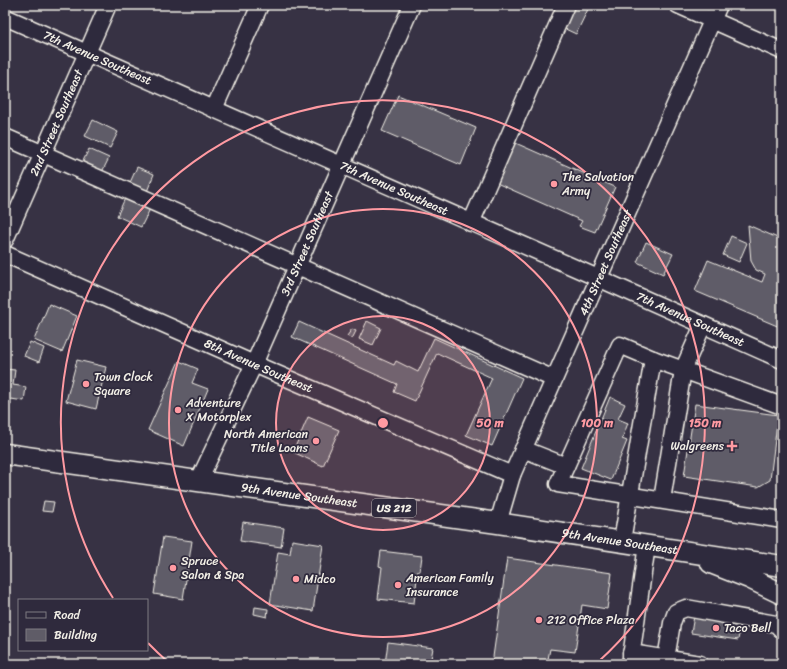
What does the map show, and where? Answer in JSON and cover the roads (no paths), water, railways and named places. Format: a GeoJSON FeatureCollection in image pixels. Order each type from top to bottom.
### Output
{"type":"FeatureCollection","features":[{"type":"Feature","properties":{"kind":"main road","name":"9th Avenue Southeast"},"geometry":{"type":"LineString","coordinates":[[5,454],[498,523],[782,566]]}},
{"type":"Feature","properties":{"kind":"main road"},"geometry":{"type":"LineString","coordinates":[[672,549],[749,578],[782,594]]}},
{"type":"Feature","properties":{"kind":"street","name":"2nd Street Southeast"},"geometry":{"type":"LineString","coordinates":[[5,240],[108,5]]}},
{"type":"Feature","properties":{"kind":"street"},"geometry":{"type":"LineString","coordinates":[[214,109],[260,5]]}},
{"type":"Feature","properties":{"kind":"street","name":"3rd Street Southeast"},"geometry":{"type":"LineString","coordinates":[[199,480],[254,364],[412,5]]}},
{"type":"Feature","properties":{"kind":"street"},"geometry":{"type":"LineString","coordinates":[[471,223],[566,5]]}},
{"type":"Feature","properties":{"kind":"street"},"geometry":{"type":"LineString","coordinates":[[678,5],[782,51]]}},
{"type":"Feature","properties":{"kind":"street","name":"4th Street Southeast"},"geometry":{"type":"LineString","coordinates":[[498,523],[512,475],[523,449],[718,5]]}},
{"type":"Feature","properties":{"kind":"street","name":"7th Avenue Southeast"},"geometry":{"type":"LineString","coordinates":[[5,17],[782,360]]}},
{"type":"Feature","properties":{"kind":"street"},"geometry":{"type":"LineString","coordinates":[[5,137],[554,379]]}},
{"type":"Feature","properties":{"kind":"street","name":"8th Avenue Southeast"},"geometry":{"type":"LineString","coordinates":[[5,254],[254,364],[512,475]]}},
{"type":"Feature","properties":{"kind":"street"},"geometry":{"type":"LineString","coordinates":[[662,500],[683,370],[703,325]]}},
{"type":"Feature","properties":{"kind":"street"},"geometry":{"type":"LineString","coordinates":[[782,406],[653,359],[620,345],[558,484],[782,520]]}},
{"type":"Feature","properties":{"kind":"street"},"geometry":{"type":"LineString","coordinates":[[622,541],[653,359]]}},
{"type":"Feature","properties":{"kind":"street"},"geometry":{"type":"LineString","coordinates":[[523,449],[566,466]]}},
{"type":"Feature","properties":{"kind":"street"},"geometry":{"type":"LineString","coordinates":[[647,545],[630,658],[700,664]]}},
{"type":"Feature","properties":{"kind":"street"},"geometry":{"type":"LineString","coordinates":[[673,661],[672,623],[676,612],[686,608],[776,624],[782,630]]}},
{"type":"Feature","properties":{"kind":"place","name":"The Salvation Army"},"geometry":{"type":"Point","coordinates":[554,184]}},
{"type":"Feature","properties":{"kind":"place","name":"Town Clock Square"},"geometry":{"type":"Point","coordinates":[86,384]}},
{"type":"Feature","properties":{"kind":"place","name":"Adventure X Motorplex"},"geometry":{"type":"Point","coordinates":[178,410]}},
{"type":"Feature","properties":{"kind":"place","name":"North American Title Loans"},"geometry":{"type":"Point","coordinates":[316,441]}},
{"type":"Feature","properties":{"kind":"place","name":"Walgreens"},"geometry":{"type":"Point","coordinates":[732,446]}},
{"type":"Feature","properties":{"kind":"place","name":"Spruce Salon & Spa"},"geometry":{"type":"Point","coordinates":[173,568]}},
{"type":"Feature","properties":{"kind":"place","name":"Midco"},"geometry":{"type":"Point","coordinates":[296,579]}},
{"type":"Feature","properties":{"kind":"place","name":"American Family Insurance"},"geometry":{"type":"Point","coordinates":[398,585]}},
{"type":"Feature","properties":{"kind":"place","name":"212 Office Plaza"},"geometry":{"type":"Point","coordinates":[539,620]}},
{"type":"Feature","properties":{"kind":"place","name":"Taco Bell"},"geometry":{"type":"Point","coordinates":[716,628]}}]}
